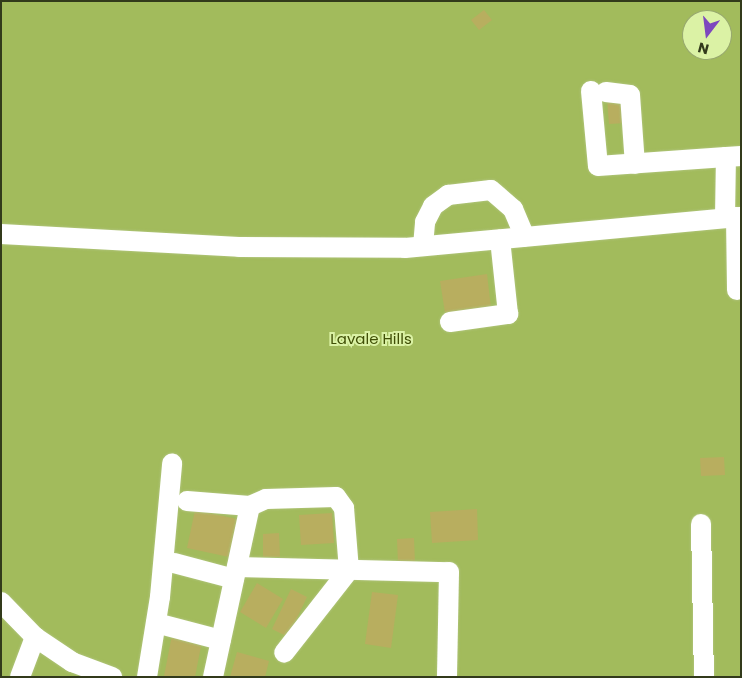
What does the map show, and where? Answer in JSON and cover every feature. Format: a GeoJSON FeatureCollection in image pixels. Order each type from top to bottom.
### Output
{"type":"FeatureCollection","features":[{"type":"Feature","properties":{"kind":"lane"},"geometry":{"type":"LineString","coordinates":[[635,164],[630,96],[599,92],[598,166],[635,164],[733,156],[737,290]]}},
{"type":"Feature","properties":{"kind":"lane"},"geometry":{"type":"LineString","coordinates":[[423,246],[425,222],[433,206],[448,195],[491,190],[514,209],[526,237]]}},
{"type":"Feature","properties":{"kind":"lane"},"geometry":{"type":"LineString","coordinates":[[1,234],[239,247],[423,246],[734,218]]}},
{"type":"Feature","properties":{"kind":"lane"},"geometry":{"type":"LineString","coordinates":[[450,322],[508,314],[500,239]]}},
{"type":"Feature","properties":{"kind":"lane"},"geometry":{"type":"LineString","coordinates":[[147,677],[156,622],[172,464]]}},
{"type":"Feature","properties":{"kind":"lane"},"geometry":{"type":"LineString","coordinates":[[187,501],[250,506],[266,499],[336,497],[344,508],[349,570],[284,653]]}},
{"type":"Feature","properties":{"kind":"lane"},"geometry":{"type":"LineString","coordinates":[[213,677],[250,506]]}},
{"type":"Feature","properties":{"kind":"lane"},"geometry":{"type":"LineString","coordinates":[[701,524],[704,677]]}},
{"type":"Feature","properties":{"kind":"lane"},"geometry":{"type":"LineString","coordinates":[[174,563],[236,573],[349,570],[449,572],[447,677]]}},
{"type":"Feature","properties":{"kind":"lane"},"geometry":{"type":"LineString","coordinates":[[1,602],[35,637],[72,662],[112,677]]}},
{"type":"Feature","properties":{"kind":"lane"},"geometry":{"type":"LineString","coordinates":[[156,622],[221,640]]}},
{"type":"Feature","properties":{"kind":"lane"},"geometry":{"type":"LineString","coordinates":[[20,677],[35,637]]}},
{"type":"Feature","properties":{"kind":"green space","name":"Lavale Hills"},"geometry":{"type":"Polygon","coordinates":[[[1,1],[741,1],[741,677],[1,677],[1,1]]]}},
{"type":"Feature","properties":{"kind":"building"},"geometry":{"type":"Polygon","coordinates":[[[484,10],[492,20],[479,30],[471,20],[484,10]]]}},
{"type":"Feature","properties":{"kind":"building"},"geometry":{"type":"Polygon","coordinates":[[[625,98],[626,123],[609,124],[607,99],[625,98]]]}},
{"type":"Feature","properties":{"kind":"building"},"geometry":{"type":"Polygon","coordinates":[[[487,274],[491,308],[445,313],[440,281],[487,274]]]}},
{"type":"Feature","properties":{"kind":"building"},"geometry":{"type":"Polygon","coordinates":[[[724,457],[725,475],[701,476],[700,458],[724,457]]]}},
{"type":"Feature","properties":{"kind":"building"},"geometry":{"type":"Polygon","coordinates":[[[477,509],[478,540],[432,543],[430,512],[477,509]]]}},
{"type":"Feature","properties":{"kind":"building"},"geometry":{"type":"Polygon","coordinates":[[[195,510],[237,519],[229,557],[187,548],[195,510]]]}},
{"type":"Feature","properties":{"kind":"building"},"geometry":{"type":"Polygon","coordinates":[[[332,513],[334,543],[301,545],[299,515],[332,513]]]}},
{"type":"Feature","properties":{"kind":"building"},"geometry":{"type":"Polygon","coordinates":[[[279,533],[280,557],[263,557],[263,534],[279,533]]]}},
{"type":"Feature","properties":{"kind":"building"},"geometry":{"type":"Polygon","coordinates":[[[414,538],[415,563],[398,564],[397,539],[414,538]]]}},
{"type":"Feature","properties":{"kind":"building"},"geometry":{"type":"Polygon","coordinates":[[[257,583],[283,599],[266,628],[240,612],[257,583]]]}},
{"type":"Feature","properties":{"kind":"building"},"geometry":{"type":"Polygon","coordinates":[[[291,589],[307,597],[288,637],[272,629],[291,589]]]}},
{"type":"Feature","properties":{"kind":"building"},"geometry":{"type":"Polygon","coordinates":[[[372,592],[398,595],[391,648],[365,644],[372,592]]]}},
{"type":"Feature","properties":{"kind":"building"},"geometry":{"type":"Polygon","coordinates":[[[172,635],[202,641],[195,677],[164,676],[172,635]]]}},
{"type":"Feature","properties":{"kind":"building"},"geometry":{"type":"Polygon","coordinates":[[[237,652],[269,661],[265,677],[230,677],[237,652]]]}}]}
